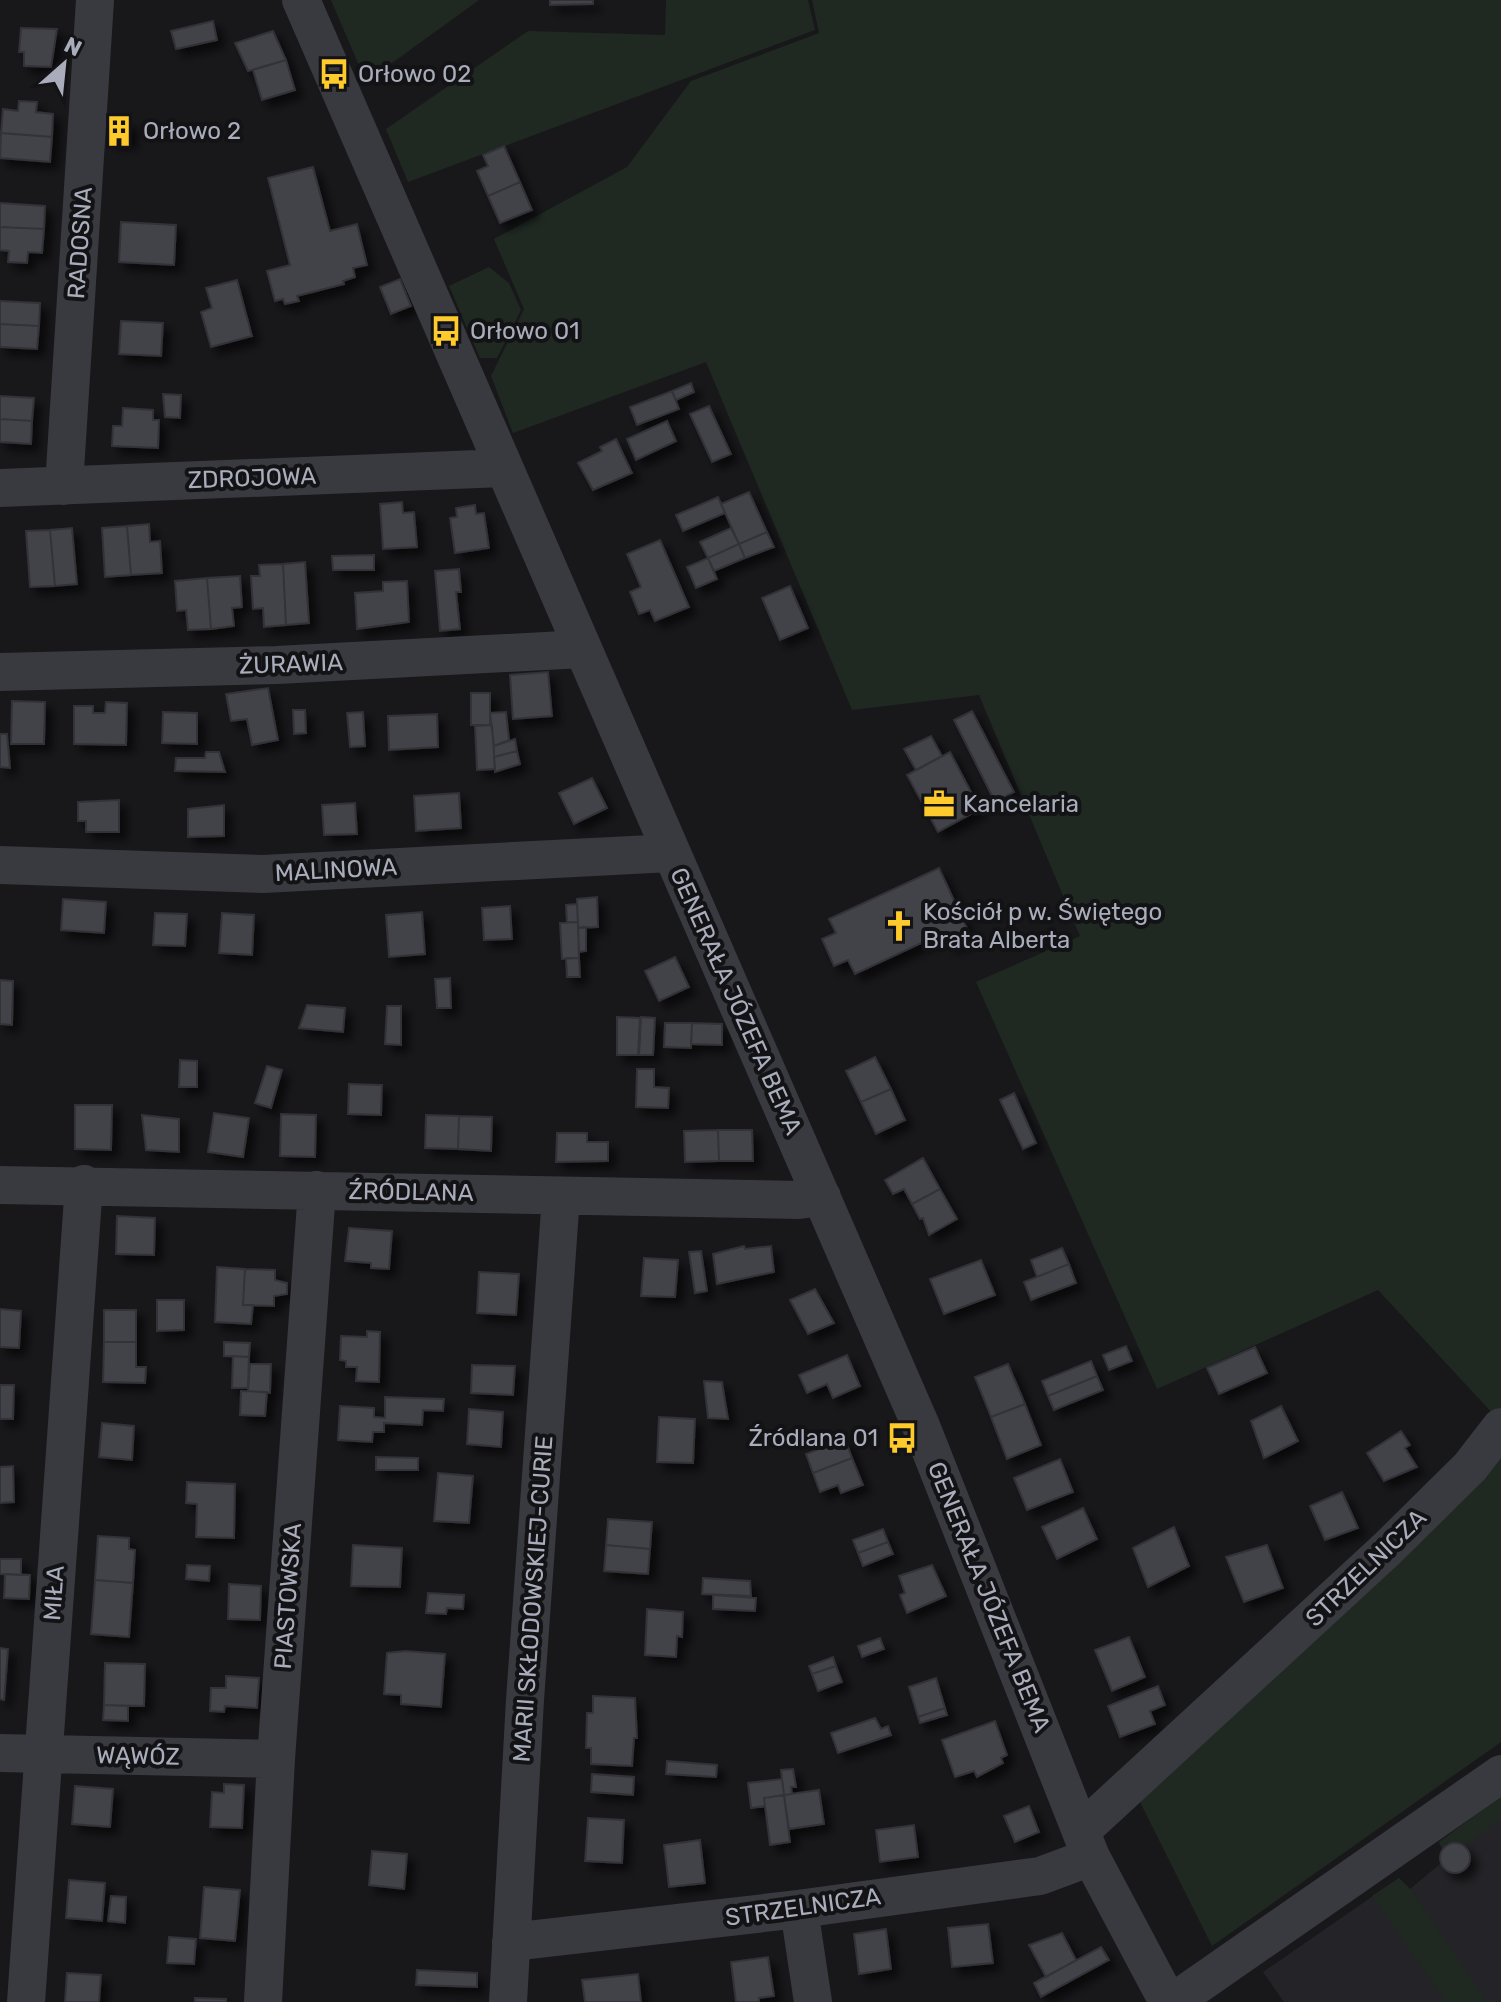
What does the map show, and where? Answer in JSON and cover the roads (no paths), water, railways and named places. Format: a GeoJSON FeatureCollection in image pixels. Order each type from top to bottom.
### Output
{"type":"FeatureCollection","features":[{"type":"Feature","properties":{"kind":"street","name":"RADOSNA"},"geometry":{"type":"LineString","coordinates":[[64,486],[95,0]]}},
{"type":"Feature","properties":{"kind":"street","name":"GENERAŁA JÓZEFA BEMA"},"geometry":{"type":"LineString","coordinates":[[301,0],[822,1197],[998,1614],[1086,1844],[1170,2002]]}},
{"type":"Feature","properties":{"kind":"street","name":"ZDROJOWA"},"geometry":{"type":"LineString","coordinates":[[0,488],[503,468]]}},
{"type":"Feature","properties":{"kind":"street","name":"ŻURAWIA"},"geometry":{"type":"LineString","coordinates":[[0,672],[277,665],[583,649]]}},
{"type":"Feature","properties":{"kind":"street","name":"MALINOWA"},"geometry":{"type":"LineString","coordinates":[[0,865],[263,874],[671,853]]}},
{"type":"Feature","properties":{"kind":"street","name":"ŹRÓDLANA"},"geometry":{"type":"LineString","coordinates":[[0,1185],[84,1184],[799,1200],[822,1197]]}},
{"type":"Feature","properties":{"kind":"street","name":"MIŁA"},"geometry":{"type":"LineString","coordinates":[[26,2002],[84,1184]]}},
{"type":"Feature","properties":{"kind":"street","name":"PIASTOWSKA"},"geometry":{"type":"LineString","coordinates":[[263,2002],[276,1759],[317,1190]]}},
{"type":"Feature","properties":{"kind":"street","name":"MARII SKŁODOWSKIEJ-CURIE"},"geometry":{"type":"LineString","coordinates":[[508,2002],[561,1196]]}},
{"type":"Feature","properties":{"kind":"street","name":"STRZELNICZA"},"geometry":{"type":"LineString","coordinates":[[511,1942],[799,1909],[1040,1876],[1086,1844],[1453,1485],[1501,1427]]}},
{"type":"Feature","properties":{"kind":"street","name":"WĄWÓZ"},"geometry":{"type":"LineString","coordinates":[[0,1753],[276,1759]]}},
{"type":"Feature","properties":{"kind":"street"},"geometry":{"type":"LineString","coordinates":[[1170,2002],[1501,1774]]}},
{"type":"Feature","properties":{"kind":"street"},"geometry":{"type":"LineString","coordinates":[[799,1909],[813,2002]]}},
{"type":"Feature","properties":{"kind":"place","name":"Orłowo 02"},"geometry":{"type":"Point","coordinates":[334,74]}},
{"type":"Feature","properties":{"kind":"place","name":"Orłowo 2"},"geometry":{"type":"Point","coordinates":[119,131]}},
{"type":"Feature","properties":{"kind":"place","name":"Orłowo 01"},"geometry":{"type":"Point","coordinates":[446,331]}},
{"type":"Feature","properties":{"kind":"place","name":"Kancelaria"},"geometry":{"type":"Point","coordinates":[939,804]}},
{"type":"Feature","properties":{"kind":"place","name":"Kościół p w. Świętego Brata Alberta"},"geometry":{"type":"Point","coordinates":[899,926]}},
{"type":"Feature","properties":{"kind":"place","name":"Źródlana 01"},"geometry":{"type":"Point","coordinates":[902,1438]}}]}
